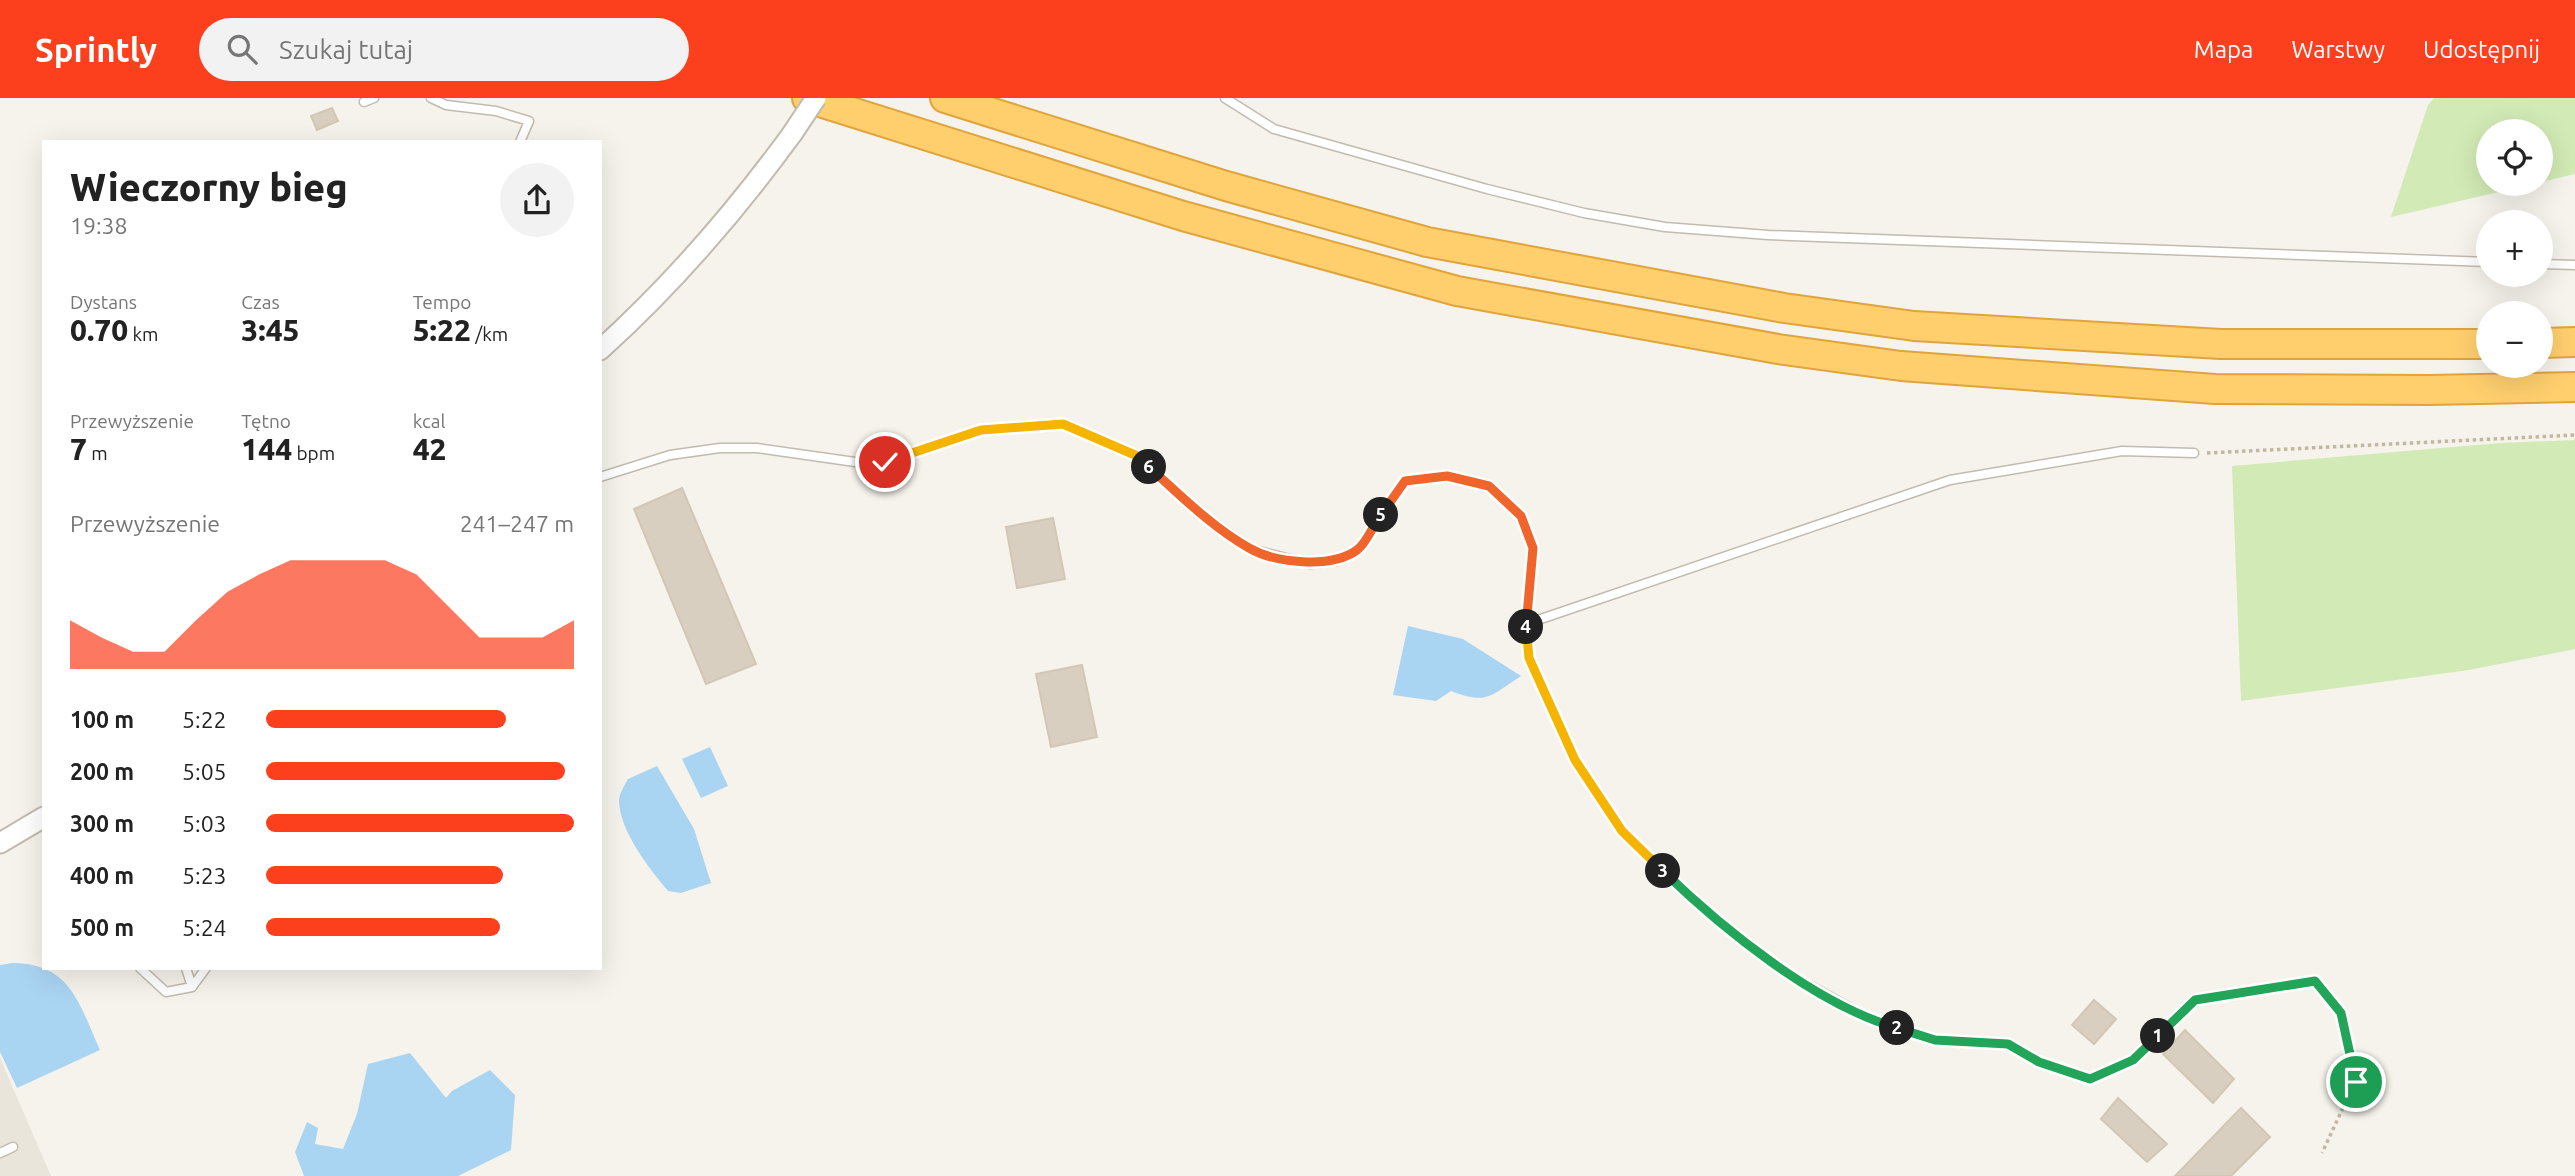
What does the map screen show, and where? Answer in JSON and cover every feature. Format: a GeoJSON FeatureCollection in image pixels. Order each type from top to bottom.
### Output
{"type":"FeatureCollection","features":[{"type":"Feature","properties":{"kind":"highway"},"geometry":{"type":"LineString","coordinates":[[807,98],[1184,216],[1457,291],[1778,349],[1901,366],[2215,389],[2429,390],[2575,387]]}},
{"type":"Feature","properties":{"kind":"highway"},"geometry":{"type":"LineString","coordinates":[[945,98],[1226,186],[1427,242],[1784,308],[1914,326],[2207,344],[2476,344]]}},
{"type":"Feature","properties":{"kind":"highway"},"geometry":{"type":"LineString","coordinates":[[2553,343],[2575,342]]}},
{"type":"Feature","properties":{"kind":"street"},"geometry":{"type":"LineString","coordinates":[[602,348],[634,320],[719,227],[792,134],[816,98]]}},
{"type":"Feature","properties":{"kind":"street"},"geometry":{"type":"LineString","coordinates":[[0,843],[42,818]]}},
{"type":"Feature","properties":{"kind":"lane"},"geometry":{"type":"LineString","coordinates":[[364,102],[374,98]]}},
{"type":"Feature","properties":{"kind":"lane"},"geometry":{"type":"LineString","coordinates":[[431,98],[446,105],[496,111],[529,121],[521,140]]}},
{"type":"Feature","properties":{"kind":"lane"},"geometry":{"type":"LineString","coordinates":[[1225,98],[1274,129],[1584,213],[1665,227],[1768,235],[2476,262]]}},
{"type":"Feature","properties":{"kind":"lane"},"geometry":{"type":"LineString","coordinates":[[2553,264],[2575,265]]}},
{"type":"Feature","properties":{"kind":"lane"},"geometry":{"type":"LineString","coordinates":[[602,476],[670,455],[720,447],[757,448],[834,461],[885,462],[981,430],[1063,424],[1135,455],[1206,517],[1250,549],[1310,564],[1337,561],[1359,549],[1405,481],[1447,476],[1489,486],[1521,516],[1533,548],[1526,624],[1529,658],[1575,760],[1622,831],[1697,904],[1780,969],[1876,1022],[1935,1040],[2008,1044],[2039,1062],[2090,1079],[2133,1060]]}},
{"type":"Feature","properties":{"kind":"lane"},"geometry":{"type":"LineString","coordinates":[[1526,624],[1951,480],[2122,451],[2194,453]]}},
{"type":"Feature","properties":{"kind":"lane"},"geometry":{"type":"LineString","coordinates":[[141,970],[166,992],[192,987],[205,970]]}},
{"type":"Feature","properties":{"kind":"lane"},"geometry":{"type":"LineString","coordinates":[[187,970],[192,987]]}},
{"type":"Feature","properties":{"kind":"lane"},"geometry":{"type":"LineString","coordinates":[[0,1153],[13,1147]]}},
{"type":"Feature","properties":{"kind":"path"},"geometry":{"type":"LineString","coordinates":[[2194,453],[2575,435]]}},
{"type":"Feature","properties":{"kind":"path"},"geometry":{"type":"LineString","coordinates":[[2133,1060],[2195,1000],[2315,981],[2341,1013],[2356,1082],[2322,1153]]}},
{"type":"Feature","properties":{"kind":"shaded area"},"geometry":{"type":"Polygon","coordinates":[[[0,1058],[51,1176],[0,1176],[0,1058]]]}},
{"type":"Feature","properties":{"kind":"green space"},"geometry":{"type":"Polygon","coordinates":[[[2434,98],[2575,98],[2575,174],[2553,179],[2553,119],[2476,119],[2476,196],[2481,196],[2391,217],[2428,105],[2434,98]]]}},
{"type":"Feature","properties":{"kind":"green space"},"geometry":{"type":"Polygon","coordinates":[[[2575,440],[2575,649],[2469,670],[2241,701],[2232,466],[2500,443],[2575,440]]]}},
{"type":"Feature","properties":{"kind":"water"},"geometry":{"type":"Polygon","coordinates":[[[1408,626],[1463,639],[1521,676],[1495,693],[1481,698],[1451,691],[1436,701],[1393,695],[1408,626]]]}},
{"type":"Feature","properties":{"kind":"water"},"geometry":{"type":"Polygon","coordinates":[[[710,747],[728,786],[701,798],[682,759],[710,747]]]}},
{"type":"Feature","properties":{"kind":"water"},"geometry":{"type":"Polygon","coordinates":[[[657,766],[694,829],[711,883],[681,893],[668,891],[652,871],[629,836],[620,811],[619,799],[628,779],[657,766]]]}},
{"type":"Feature","properties":{"kind":"water"},"geometry":{"type":"Polygon","coordinates":[[[0,965],[32,965],[48,970],[60,978],[78,1002],[100,1050],[17,1088],[0,1052],[0,965]]]}},
{"type":"Feature","properties":{"kind":"water"},"geometry":{"type":"Polygon","coordinates":[[[410,1053],[446,1098],[452,1091],[490,1070],[515,1095],[511,1150],[458,1176],[304,1176],[295,1152],[307,1122],[318,1128],[315,1144],[343,1149],[357,1114],[368,1064],[410,1053]]]}},
{"type":"Feature","properties":{"kind":"building"},"geometry":{"type":"Polygon","coordinates":[[[332,108],[338,121],[317,130],[311,116],[332,108]]]}},
{"type":"Feature","properties":{"kind":"building"},"geometry":{"type":"Polygon","coordinates":[[[682,488],[756,664],[706,684],[634,509],[682,488]]]}},
{"type":"Feature","properties":{"kind":"building"},"geometry":{"type":"Polygon","coordinates":[[[1053,518],[1065,579],[1017,588],[1006,527],[1053,518]]]}},
{"type":"Feature","properties":{"kind":"building"},"geometry":{"type":"Polygon","coordinates":[[[1082,665],[1097,737],[1051,747],[1036,674],[1082,665]]]}},
{"type":"Feature","properties":{"kind":"building"},"geometry":{"type":"Polygon","coordinates":[[[2094,1000],[2116,1019],[2094,1044],[2072,1025],[2094,1000]]]}},
{"type":"Feature","properties":{"kind":"building"},"geometry":{"type":"Polygon","coordinates":[[[2185,1030],[2234,1079],[2213,1103],[2163,1054],[2185,1030]]]}},
{"type":"Feature","properties":{"kind":"building"},"geometry":{"type":"Polygon","coordinates":[[[2118,1098],[2167,1144],[2147,1162],[2101,1119],[2118,1098]]]}},
{"type":"Feature","properties":{"kind":"building"},"geometry":{"type":"Polygon","coordinates":[[[2241,1108],[2270,1137],[2231,1176],[2175,1176],[2241,1108]]]}},
{"type":"Feature","properties":{"kind":"route"},"geometry":{"type":"LineString","coordinates":[[885,462],[920,452],[948,438],[981,430],[1063,424],[1135,455],[1206,517],[1250,549],[1310,564],[1337,561],[1359,549],[1405,481],[1447,476],[1489,486],[1521,516],[1533,548],[1526,624],[1529,658],[1575,760],[1622,831],[1697,904],[1780,969],[1876,1022],[1935,1040],[2008,1044],[2039,1062],[2090,1079],[2133,1060],[2195,1000],[2315,981],[2341,1013],[2356,1082]]}}]}
